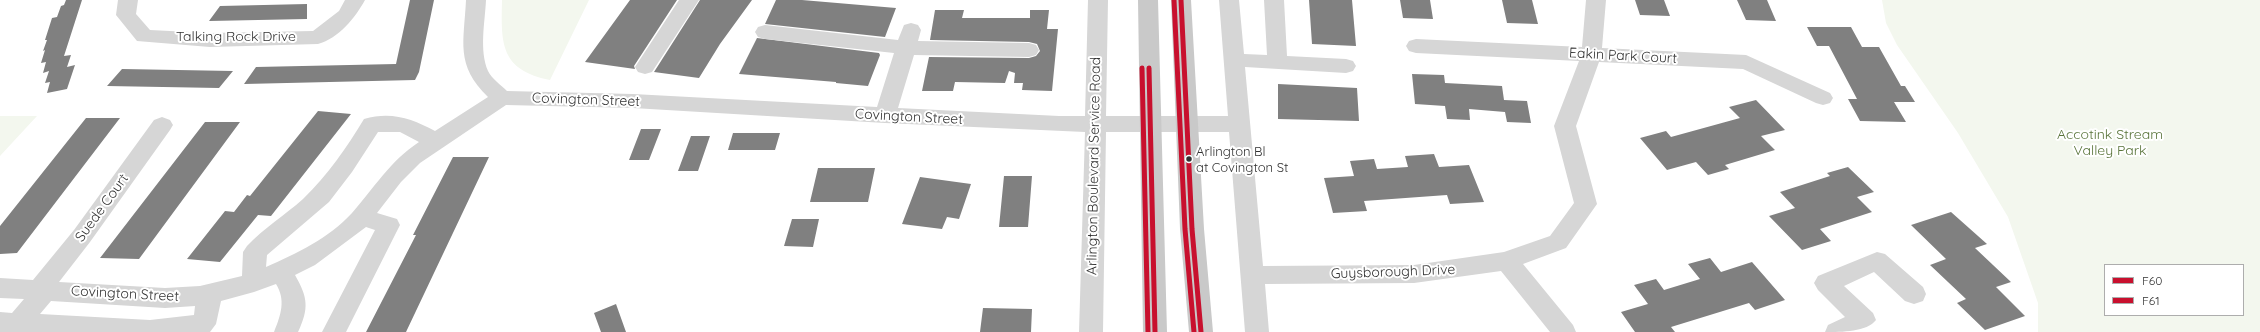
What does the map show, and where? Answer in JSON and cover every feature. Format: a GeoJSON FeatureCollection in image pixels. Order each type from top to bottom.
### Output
{"type":"FeatureCollection","features":[{"type":"Feature","properties":{"kind":"main road"},"geometry":{"type":"LineString","coordinates":[[1148,0],[1155,332]]}},
{"type":"Feature","properties":{"kind":"main road"},"geometry":{"type":"LineString","coordinates":[[1181,0],[1192,229],[1201,332]]}},
{"type":"Feature","properties":{"kind":"street","name":"Talking Rock Drive"},"geometry":{"type":"LineString","coordinates":[[128,0],[126,15],[144,36],[210,40],[318,37],[347,15],[355,0]]}},
{"type":"Feature","properties":{"kind":"street"},"geometry":{"type":"LineString","coordinates":[[476,0],[474,48],[478,70],[481,77],[502,98]]}},
{"type":"Feature","properties":{"kind":"street"},"geometry":{"type":"LineString","coordinates":[[645,67],[689,0]]}},
{"type":"Feature","properties":{"kind":"street","name":"Arlington Boulevard Service Road"},"geometry":{"type":"LineString","coordinates":[[1091,332],[1098,0]]}},
{"type":"Feature","properties":{"kind":"street"},"geometry":{"type":"LineString","coordinates":[[1229,0],[1257,332]]}},
{"type":"Feature","properties":{"kind":"street"},"geometry":{"type":"LineString","coordinates":[[1274,0],[1278,62]]}},
{"type":"Feature","properties":{"kind":"street","name":"Guysborough Drive"},"geometry":{"type":"LineString","coordinates":[[1252,274],[1414,274],[1460,269],[1506,261],[1558,242],[1586,204],[1565,126],[1591,55],[1596,0]]}},
{"type":"Feature","properties":{"kind":"street"},"geometry":{"type":"LineString","coordinates":[[765,32],[908,39],[1029,50]]}},
{"type":"Feature","properties":{"kind":"street"},"geometry":{"type":"LineString","coordinates":[[885,116],[908,39]]}},
{"type":"Feature","properties":{"kind":"street","name":"Eakin Park Court"},"geometry":{"type":"LineString","coordinates":[[1416,46],[1746,62],[1823,98]]}},
{"type":"Feature","properties":{"kind":"street"},"geometry":{"type":"LineString","coordinates":[[1234,60],[1346,66]]}},
{"type":"Feature","properties":{"kind":"street","name":"Covington Street"},"geometry":{"type":"LineString","coordinates":[[0,288],[165,298],[210,294],[254,283],[281,272],[322,250],[347,231],[361,217],[393,176],[412,157],[502,98],[633,101],[885,116],[1095,124],[1239,124]]}},
{"type":"Feature","properties":{"kind":"street"},"geometry":{"type":"LineString","coordinates":[[254,283],[255,252],[267,239],[311,206],[340,176],[372,124],[404,124],[435,141]]}},
{"type":"Feature","properties":{"kind":"street","name":"Suede Court"},"geometry":{"type":"LineString","coordinates":[[9,323],[43,290],[162,125]]}},
{"type":"Feature","properties":{"kind":"street"},"geometry":{"type":"LineString","coordinates":[[334,332],[389,225],[361,217]]}},
{"type":"Feature","properties":{"kind":"street"},"geometry":{"type":"LineString","coordinates":[[1506,261],[1564,332]]}},
{"type":"Feature","properties":{"kind":"street"},"geometry":{"type":"LineString","coordinates":[[1837,332],[1864,320],[1826,283],[1877,262],[1914,294]]}},
{"type":"Feature","properties":{"kind":"street"},"geometry":{"type":"LineString","coordinates":[[281,272],[293,290],[296,308],[286,332]]}},
{"type":"Feature","properties":{"kind":"street"},"geometry":{"type":"LineString","coordinates":[[9,323],[150,330],[204,324],[210,294]]}},
{"type":"Feature","properties":{"kind":"green space"},"geometry":{"type":"Polygon","coordinates":[[[502,0],[589,0],[550,80],[521,69],[513,62],[507,52],[502,29],[502,0]]]}},
{"type":"Feature","properties":{"kind":"green space","name":"Accotink Stream Valley Park"},"geometry":{"type":"Polygon","coordinates":[[[1882,0],[2260,0],[2260,332],[2038,332],[2038,303],[2008,217],[1958,133],[1897,45],[1886,23],[1882,0]]]}},
{"type":"Feature","properties":{"kind":"green space"},"geometry":{"type":"Polygon","coordinates":[[[0,116],[37,116],[0,156],[0,116]]]}},
{"type":"Feature","properties":{"kind":"building"},"geometry":{"type":"Polygon","coordinates":[[[66,0],[82,0],[64,56],[71,55],[67,67],[75,65],[67,89],[47,93],[50,82],[45,83],[49,71],[43,73],[46,62],[41,63],[47,40],[45,40],[52,18],[57,17],[61,6],[64,5],[66,0]]]}},
{"type":"Feature","properties":{"kind":"building"},"geometry":{"type":"Polygon","coordinates":[[[410,0],[434,0],[419,72],[415,80],[244,84],[256,67],[396,64],[410,0]]]}},
{"type":"Feature","properties":{"kind":"building"},"geometry":{"type":"Polygon","coordinates":[[[630,0],[677,0],[634,66],[635,69],[585,62],[630,0]]]}},
{"type":"Feature","properties":{"kind":"building"},"geometry":{"type":"Polygon","coordinates":[[[700,0],[752,0],[720,44],[699,78],[654,72],[700,0]]]}},
{"type":"Feature","properties":{"kind":"building"},"geometry":{"type":"Polygon","coordinates":[[[776,0],[802,0],[896,8],[885,37],[765,24],[776,0]]]}},
{"type":"Feature","properties":{"kind":"building"},"geometry":{"type":"Polygon","coordinates":[[[1309,0],[1352,0],[1356,46],[1312,44],[1309,0]]]}},
{"type":"Feature","properties":{"kind":"building"},"geometry":{"type":"Polygon","coordinates":[[[1400,0],[1430,0],[1433,19],[1403,18],[1400,0]]]}},
{"type":"Feature","properties":{"kind":"building"},"geometry":{"type":"Polygon","coordinates":[[[1502,0],[1532,0],[1538,24],[1507,23],[1502,0]]]}},
{"type":"Feature","properties":{"kind":"building"},"geometry":{"type":"Polygon","coordinates":[[[1635,0],[1664,0],[1670,16],[1640,15],[1635,0]]]}},
{"type":"Feature","properties":{"kind":"building"},"geometry":{"type":"Polygon","coordinates":[[[1737,0],[1767,0],[1776,21],[1746,20],[1737,0]]]}},
{"type":"Feature","properties":{"kind":"building"},"geometry":{"type":"Polygon","coordinates":[[[307,4],[307,19],[209,21],[220,6],[307,4]]]}},
{"type":"Feature","properties":{"kind":"building"},"geometry":{"type":"Polygon","coordinates":[[[935,10],[964,10],[962,18],[1030,18],[1030,10],[1049,10],[1047,29],[1058,29],[1052,91],[1022,90],[1023,83],[1014,83],[1015,73],[1009,71],[1005,83],[955,82],[953,91],[922,91],[929,57],[1029,58],[1036,56],[1040,51],[1037,44],[1029,42],[930,40],[935,10]]]}},
{"type":"Feature","properties":{"kind":"building"},"geometry":{"type":"Polygon","coordinates":[[[1807,27],[1851,27],[1862,47],[1879,47],[1901,86],[1905,86],[1915,102],[1894,102],[1906,122],[1860,121],[1848,99],[1857,99],[1829,46],[1817,46],[1807,27]]]}},
{"type":"Feature","properties":{"kind":"building"},"geometry":{"type":"Polygon","coordinates":[[[757,38],[879,53],[880,55],[868,86],[739,74],[757,38]]]}},
{"type":"Feature","properties":{"kind":"building"},"geometry":{"type":"Polygon","coordinates":[[[122,69],[233,71],[219,88],[107,86],[122,69]]]}},
{"type":"Feature","properties":{"kind":"building"},"geometry":{"type":"Polygon","coordinates":[[[1412,74],[1444,75],[1445,83],[1502,86],[1504,100],[1527,101],[1531,123],[1507,122],[1505,112],[1469,109],[1470,120],[1447,119],[1445,106],[1415,104],[1412,74]]]}},
{"type":"Feature","properties":{"kind":"building"},"geometry":{"type":"Polygon","coordinates":[[[1278,84],[1357,88],[1359,121],[1278,119],[1278,84]]]}},
{"type":"Feature","properties":{"kind":"building"},"geometry":{"type":"Polygon","coordinates":[[[1756,100],[1785,130],[1761,136],[1775,150],[1725,165],[1729,169],[1708,175],[1696,162],[1667,170],[1640,138],[1666,131],[1671,137],[1740,118],[1729,107],[1756,100]]]}},
{"type":"Feature","properties":{"kind":"building"},"geometry":{"type":"Polygon","coordinates":[[[318,111],[351,114],[271,216],[258,215],[220,262],[187,259],[225,211],[234,212],[247,195],[250,196],[318,111]]]}},
{"type":"Feature","properties":{"kind":"building"},"geometry":{"type":"Polygon","coordinates":[[[86,118],[120,118],[17,253],[0,254],[0,226],[86,118]]]}},
{"type":"Feature","properties":{"kind":"building"},"geometry":{"type":"Polygon","coordinates":[[[205,122],[240,122],[139,259],[100,258],[205,122]]]}},
{"type":"Feature","properties":{"kind":"building"},"geometry":{"type":"Polygon","coordinates":[[[641,129],[661,129],[649,160],[629,160],[641,129]]]}},
{"type":"Feature","properties":{"kind":"building"},"geometry":{"type":"Polygon","coordinates":[[[733,133],[780,133],[775,150],[728,150],[733,133]]]}},
{"type":"Feature","properties":{"kind":"building"},"geometry":{"type":"Polygon","coordinates":[[[691,136],[710,136],[698,171],[678,171],[691,136]]]}},
{"type":"Feature","properties":{"kind":"building"},"geometry":{"type":"Polygon","coordinates":[[[1434,154],[1439,167],[1469,165],[1484,202],[1450,204],[1447,195],[1364,201],[1367,211],[1333,213],[1324,178],[1354,176],[1350,161],[1374,159],[1377,169],[1408,167],[1405,156],[1434,154]]]}},
{"type":"Feature","properties":{"kind":"building"},"geometry":{"type":"Polygon","coordinates":[[[453,157],[489,157],[406,332],[366,332],[416,235],[413,235],[453,157]]]}},
{"type":"Feature","properties":{"kind":"building"},"geometry":{"type":"Polygon","coordinates":[[[1848,167],[1874,192],[1857,197],[1872,212],[1820,229],[1831,241],[1802,250],[1769,216],[1795,208],[1780,192],[1830,176],[1827,173],[1848,167]]]}},
{"type":"Feature","properties":{"kind":"building"},"geometry":{"type":"Polygon","coordinates":[[[818,168],[875,168],[868,202],[810,202],[818,168]]]}},
{"type":"Feature","properties":{"kind":"building"},"geometry":{"type":"Polygon","coordinates":[[[1004,176],[1032,176],[1028,227],[999,227],[1004,176]]]}},
{"type":"Feature","properties":{"kind":"building"},"geometry":{"type":"Polygon","coordinates":[[[920,177],[971,184],[959,219],[947,217],[942,229],[902,224],[920,177]]]}},
{"type":"Feature","properties":{"kind":"building"},"geometry":{"type":"Polygon","coordinates":[[[1951,212],[1987,244],[1975,248],[2011,282],[1996,287],[2025,316],[1985,330],[1957,303],[1966,299],[1930,265],[1946,259],[1911,225],[1951,212]]]}},
{"type":"Feature","properties":{"kind":"building"},"geometry":{"type":"Polygon","coordinates":[[[792,219],[819,219],[813,247],[784,246],[792,219]]]}},
{"type":"Feature","properties":{"kind":"building"},"geometry":{"type":"Polygon","coordinates":[[[1710,258],[1721,272],[1752,262],[1785,300],[1755,310],[1749,303],[1671,327],[1675,332],[1635,332],[1621,312],[1648,304],[1634,285],[1656,279],[1664,290],[1700,279],[1688,264],[1710,258]]]}},
{"type":"Feature","properties":{"kind":"building"},"geometry":{"type":"Polygon","coordinates":[[[616,304],[626,332],[601,332],[594,313],[616,304]]]}},
{"type":"Feature","properties":{"kind":"building"},"geometry":{"type":"Polygon","coordinates":[[[983,308],[1032,309],[1031,332],[980,332],[983,308]]]}},
{"type":"Feature","properties":{"kind":"transit line","name":"F61"},"geometry":{"type":"LineString","coordinates":[[1174,0],[1185,229],[1194,332]]}},
{"type":"Feature","properties":{"kind":"transit line","name":"F60"},"geometry":{"type":"LineString","coordinates":[[1181,0],[1192,229],[1201,332]]}},
{"type":"Feature","properties":{"kind":"transit line","name":"F61"},"geometry":{"type":"LineString","coordinates":[[1142,68],[1148,332]]}},
{"type":"Feature","properties":{"kind":"transit line","name":"F60"},"geometry":{"type":"LineString","coordinates":[[1149,68],[1155,332]]}},
{"type":"Feature","properties":{"kind":"place","name":"Arlington Bl at Covington St"},"geometry":{"type":"Point","coordinates":[1189,159]}}]}
